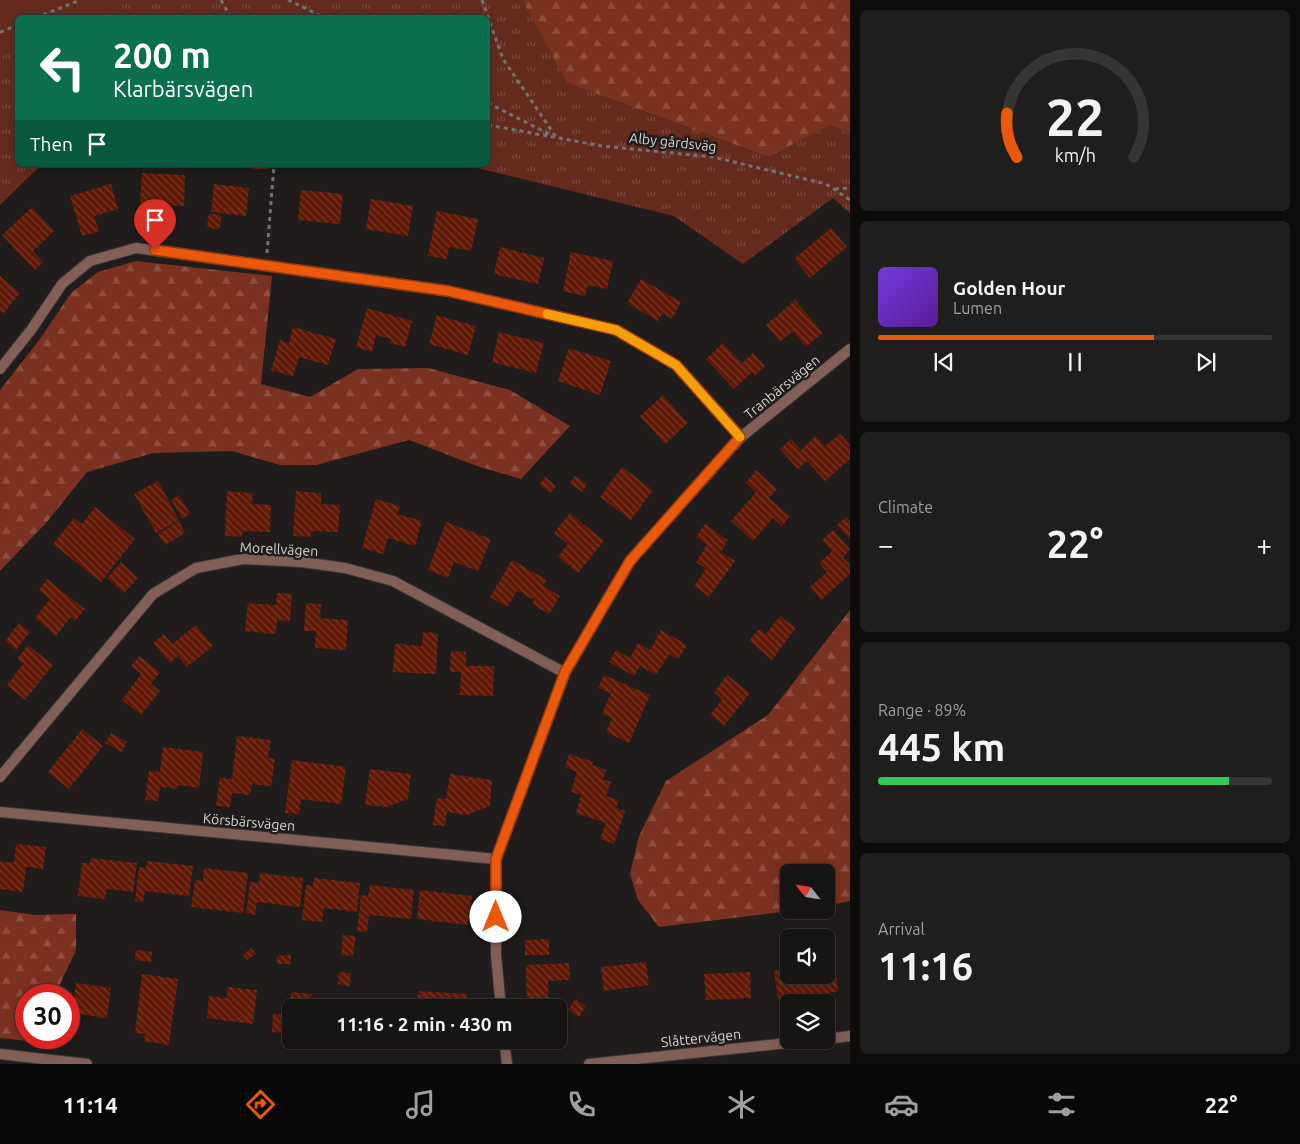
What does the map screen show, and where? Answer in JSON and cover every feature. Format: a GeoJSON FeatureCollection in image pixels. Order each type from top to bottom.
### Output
{"type":"FeatureCollection","features":[{"type":"Feature","properties":{"kind":"street"},"geometry":{"type":"LineString","coordinates":[[0,369],[31,330],[62,284],[90,261],[136,248],[448,291],[616,330],[676,365],[740,437]]}},
{"type":"Feature","properties":{"kind":"street","name":"Tranbärsvägen"},"geometry":{"type":"LineString","coordinates":[[500,999],[496,955],[496,859],[565,672],[630,561],[740,437],[850,349]]}},
{"type":"Feature","properties":{"kind":"street","name":"Morellvägen"},"geometry":{"type":"LineString","coordinates":[[0,777],[153,594],[196,568],[243,559],[302,562],[345,568],[393,581],[565,672]]}},
{"type":"Feature","properties":{"kind":"street","name":"Körsbärsvägen"},"geometry":{"type":"LineString","coordinates":[[0,812],[496,859]]}},
{"type":"Feature","properties":{"kind":"street"},"geometry":{"type":"LineString","coordinates":[[835,1038],[850,1036]]}},
{"type":"Feature","properties":{"kind":"street","name":"Slåttervägen"},"geometry":{"type":"LineString","coordinates":[[589,1064],[780,1044]]}},
{"type":"Feature","properties":{"kind":"street"},"geometry":{"type":"LineString","coordinates":[[505,1049],[507,1064]]}},
{"type":"Feature","properties":{"kind":"street"},"geometry":{"type":"LineString","coordinates":[[0,1054],[87,1064]]}},
{"type":"Feature","properties":{"kind":"path"},"geometry":{"type":"LineString","coordinates":[[43,15],[80,0]]}},
{"type":"Feature","properties":{"kind":"path"},"geometry":{"type":"LineString","coordinates":[[221,0],[229,15]]}},
{"type":"Feature","properties":{"kind":"path"},"geometry":{"type":"LineString","coordinates":[[288,0],[319,15]]}},
{"type":"Feature","properties":{"kind":"path"},"geometry":{"type":"LineString","coordinates":[[482,0],[488,15]]}},
{"type":"Feature","properties":{"kind":"path"},"geometry":{"type":"LineString","coordinates":[[490,21],[504,59],[556,137]]}},
{"type":"Feature","properties":{"kind":"path"},"geometry":{"type":"LineString","coordinates":[[0,32],[15,26]]}},
{"type":"Feature","properties":{"kind":"path"},"geometry":{"type":"LineString","coordinates":[[490,104],[556,137]]}},
{"type":"Feature","properties":{"kind":"path","name":"Alby gårdsväg"},"geometry":{"type":"LineString","coordinates":[[490,124],[602,146],[713,157],[826,184],[850,200]]}},
{"type":"Feature","properties":{"kind":"path"},"geometry":{"type":"LineString","coordinates":[[266,266],[274,167]]}},
{"type":"Feature","properties":{"kind":"path"},"geometry":{"type":"LineString","coordinates":[[835,189],[850,188]]}},
{"type":"Feature","properties":{"kind":"green space"},"geometry":{"type":"Polygon","coordinates":[[[0,0],[133,0],[97,15],[15,15],[15,51],[0,57],[0,0]]]}},
{"type":"Feature","properties":{"kind":"green space"},"geometry":{"type":"Polygon","coordinates":[[[23,0],[522,0],[567,83],[769,157],[830,125],[850,133],[850,213],[833,198],[743,264],[674,216],[473,167],[490,167],[490,15],[15,15],[15,167],[39,167],[0,205],[0,15],[23,0]]]}},
{"type":"Feature","properties":{"kind":"green space"},"geometry":{"type":"Polygon","coordinates":[[[522,0],[850,0],[850,133],[830,125],[769,157],[567,83],[522,0]]]}},
{"type":"Feature","properties":{"kind":"green space"},"geometry":{"type":"Polygon","coordinates":[[[136,261],[272,276],[261,384],[310,397],[358,369],[428,368],[510,390],[570,426],[521,479],[477,466],[409,440],[316,465],[280,465],[232,451],[153,453],[87,472],[46,523],[0,571],[0,390],[40,339],[71,293],[98,272],[136,261]]]}},
{"type":"Feature","properties":{"kind":"green space"},"geometry":{"type":"Polygon","coordinates":[[[850,610],[850,901],[835,904],[835,864],[780,864],[780,912],[659,927],[638,900],[630,874],[639,836],[666,781],[768,715],[850,610]]]}},
{"type":"Feature","properties":{"kind":"green space"},"geometry":{"type":"Polygon","coordinates":[[[0,910],[36,915],[76,914],[76,950],[60,984],[15,984],[15,1040],[0,1038],[0,910]]]}},
{"type":"Feature","properties":{"kind":"building"},"geometry":{"type":"Polygon","coordinates":[[[252,167],[268,167],[268,169],[252,169],[252,167]]]}},
{"type":"Feature","properties":{"kind":"building"},"geometry":{"type":"Polygon","coordinates":[[[142,173],[185,175],[184,206],[140,204],[142,173]]]}},
{"type":"Feature","properties":{"kind":"building"},"geometry":{"type":"Polygon","coordinates":[[[111,184],[118,209],[94,216],[99,231],[82,236],[70,196],[111,184]]]}},
{"type":"Feature","properties":{"kind":"building"},"geometry":{"type":"Polygon","coordinates":[[[214,184],[249,188],[246,216],[211,212],[214,184]]]}},
{"type":"Feature","properties":{"kind":"building"},"geometry":{"type":"Polygon","coordinates":[[[301,190],[343,194],[340,224],[298,220],[301,190]]]}},
{"type":"Feature","properties":{"kind":"building"},"geometry":{"type":"Polygon","coordinates":[[[371,199],[413,206],[408,236],[366,229],[371,199]]]}},
{"type":"Feature","properties":{"kind":"building"},"geometry":{"type":"Polygon","coordinates":[[[140,206],[151,207],[149,223],[139,222],[140,206]]]}},
{"type":"Feature","properties":{"kind":"building"},"geometry":{"type":"Polygon","coordinates":[[[32,207],[54,231],[33,251],[43,262],[35,270],[2,235],[32,207]]]}},
{"type":"Feature","properties":{"kind":"building"},"geometry":{"type":"Polygon","coordinates":[[[437,211],[478,219],[471,251],[449,247],[447,259],[428,256],[437,211]]]}},
{"type":"Feature","properties":{"kind":"building"},"geometry":{"type":"Polygon","coordinates":[[[209,213],[222,216],[219,230],[207,227],[209,213]]]}},
{"type":"Feature","properties":{"kind":"building"},"geometry":{"type":"Polygon","coordinates":[[[831,228],[847,247],[810,278],[794,259],[831,228]]]}},
{"type":"Feature","properties":{"kind":"building"},"geometry":{"type":"Polygon","coordinates":[[[500,247],[544,258],[538,284],[494,274],[500,247]]]}},
{"type":"Feature","properties":{"kind":"building"},"geometry":{"type":"Polygon","coordinates":[[[571,252],[613,261],[607,289],[588,285],[585,296],[563,291],[571,252]]]}},
{"type":"Feature","properties":{"kind":"building"},"geometry":{"type":"Polygon","coordinates":[[[0,276],[20,293],[3,314],[0,311],[0,276]]]}},
{"type":"Feature","properties":{"kind":"building"},"geometry":{"type":"Polygon","coordinates":[[[641,279],[681,302],[672,319],[663,313],[658,321],[627,303],[641,279]]]}},
{"type":"Feature","properties":{"kind":"building"},"geometry":{"type":"Polygon","coordinates":[[[795,300],[823,333],[806,347],[793,331],[780,342],[766,325],[795,300]]]}},
{"type":"Feature","properties":{"kind":"building"},"geometry":{"type":"Polygon","coordinates":[[[367,308],[412,321],[405,347],[390,343],[391,339],[376,335],[372,352],[356,347],[367,308]]]}},
{"type":"Feature","properties":{"kind":"building"},"geometry":{"type":"Polygon","coordinates":[[[437,315],[476,326],[468,355],[429,344],[437,315]]]}},
{"type":"Feature","properties":{"kind":"building"},"geometry":{"type":"Polygon","coordinates":[[[293,327],[336,339],[328,365],[299,357],[293,376],[271,370],[280,340],[289,343],[293,327]]]}},
{"type":"Feature","properties":{"kind":"building"},"geometry":{"type":"Polygon","coordinates":[[[499,332],[544,343],[536,373],[492,362],[499,332]]]}},
{"type":"Feature","properties":{"kind":"building"},"geometry":{"type":"Polygon","coordinates":[[[723,343],[742,363],[753,353],[765,366],[755,376],[752,372],[734,389],[706,359],[723,343]]]}},
{"type":"Feature","properties":{"kind":"building"},"geometry":{"type":"Polygon","coordinates":[[[569,348],[611,361],[600,395],[558,381],[569,348]]]}},
{"type":"Feature","properties":{"kind":"building"},"geometry":{"type":"Polygon","coordinates":[[[663,395],[688,423],[665,444],[640,416],[663,395]]]}},
{"type":"Feature","properties":{"kind":"building"},"geometry":{"type":"Polygon","coordinates":[[[840,434],[850,445],[850,459],[825,481],[807,461],[798,469],[780,449],[791,439],[801,450],[816,436],[825,446],[840,434]]]}},
{"type":"Feature","properties":{"kind":"building"},"geometry":{"type":"Polygon","coordinates":[[[622,467],[653,490],[631,520],[600,497],[622,467]]]}},
{"type":"Feature","properties":{"kind":"building"},"geometry":{"type":"Polygon","coordinates":[[[756,470],[777,489],[769,498],[790,516],[782,526],[773,518],[753,541],[731,521],[756,492],[746,483],[756,470]]]}},
{"type":"Feature","properties":{"kind":"building"},"geometry":{"type":"Polygon","coordinates":[[[575,476],[587,484],[582,492],[570,483],[575,476]]]}},
{"type":"Feature","properties":{"kind":"building"},"geometry":{"type":"Polygon","coordinates":[[[545,477],[556,486],[550,493],[539,484],[545,477]]]}},
{"type":"Feature","properties":{"kind":"building"},"geometry":{"type":"Polygon","coordinates":[[[158,481],[179,520],[156,533],[134,494],[158,481]]]}},
{"type":"Feature","properties":{"kind":"building"},"geometry":{"type":"Polygon","coordinates":[[[227,491],[253,493],[252,504],[271,505],[270,532],[243,531],[242,537],[225,536],[227,491]]]}},
{"type":"Feature","properties":{"kind":"building"},"geometry":{"type":"Polygon","coordinates":[[[296,491],[321,493],[321,504],[340,505],[338,532],[311,531],[311,537],[293,536],[296,491]]]}},
{"type":"Feature","properties":{"kind":"building"},"geometry":{"type":"Polygon","coordinates":[[[179,495],[190,514],[182,519],[171,500],[179,495]]]}},
{"type":"Feature","properties":{"kind":"building"},"geometry":{"type":"Polygon","coordinates":[[[376,499],[400,506],[397,514],[422,521],[415,546],[388,538],[383,554],[362,548],[376,499]]]}},
{"type":"Feature","properties":{"kind":"building"},"geometry":{"type":"Polygon","coordinates":[[[95,507],[135,539],[101,582],[53,544],[74,518],[82,524],[95,507]]]}},
{"type":"Feature","properties":{"kind":"building"},"geometry":{"type":"Polygon","coordinates":[[[570,513],[604,541],[578,573],[558,557],[568,544],[554,533],[570,513]]]}},
{"type":"Feature","properties":{"kind":"building"},"geometry":{"type":"Polygon","coordinates":[[[846,517],[850,521],[850,539],[837,525],[846,517]]]}},
{"type":"Feature","properties":{"kind":"building"},"geometry":{"type":"Polygon","coordinates":[[[179,521],[185,533],[165,545],[158,534],[179,521]]]}},
{"type":"Feature","properties":{"kind":"building"},"geometry":{"type":"Polygon","coordinates":[[[446,522],[491,539],[478,571],[454,562],[448,578],[428,570],[446,522]]]}},
{"type":"Feature","properties":{"kind":"building"},"geometry":{"type":"Polygon","coordinates":[[[705,524],[728,540],[721,552],[735,561],[709,597],[694,586],[706,569],[696,562],[707,545],[696,537],[705,524]]]}},
{"type":"Feature","properties":{"kind":"building"},"geometry":{"type":"Polygon","coordinates":[[[833,530],[850,549],[843,557],[850,565],[850,574],[821,600],[810,587],[827,572],[819,563],[832,551],[822,540],[833,530]]]}},
{"type":"Feature","properties":{"kind":"building"},"geometry":{"type":"Polygon","coordinates":[[[512,560],[547,580],[543,585],[560,596],[549,614],[532,604],[534,600],[517,591],[507,607],[490,597],[512,560]]]}},
{"type":"Feature","properties":{"kind":"building"},"geometry":{"type":"Polygon","coordinates":[[[121,562],[138,578],[124,593],[107,578],[121,562]]]}},
{"type":"Feature","properties":{"kind":"building"},"geometry":{"type":"Polygon","coordinates":[[[47,579],[85,609],[75,621],[71,617],[56,636],[35,618],[50,599],[39,590],[47,579]]]}},
{"type":"Feature","properties":{"kind":"building"},"geometry":{"type":"Polygon","coordinates":[[[277,593],[292,594],[290,621],[277,620],[276,634],[245,631],[248,603],[276,605],[277,593]]]}},
{"type":"Feature","properties":{"kind":"building"},"geometry":{"type":"Polygon","coordinates":[[[306,603],[321,604],[320,618],[348,620],[346,650],[315,648],[316,631],[304,631],[306,603]]]}},
{"type":"Feature","properties":{"kind":"building"},"geometry":{"type":"Polygon","coordinates":[[[780,616],[796,628],[772,660],[749,641],[759,629],[766,634],[780,616]]]}},
{"type":"Feature","properties":{"kind":"building"},"geometry":{"type":"Polygon","coordinates":[[[19,623],[30,632],[16,650],[5,641],[19,623]]]}},
{"type":"Feature","properties":{"kind":"building"},"geometry":{"type":"Polygon","coordinates":[[[196,625],[213,646],[187,667],[178,656],[170,663],[153,643],[164,634],[172,644],[196,625]]]}},
{"type":"Feature","properties":{"kind":"building"},"geometry":{"type":"Polygon","coordinates":[[[661,630],[687,645],[678,659],[669,654],[656,675],[640,666],[634,676],[609,662],[616,650],[630,658],[638,643],[650,650],[661,630]]]}},
{"type":"Feature","properties":{"kind":"building"},"geometry":{"type":"Polygon","coordinates":[[[423,632],[438,633],[436,674],[393,672],[395,644],[422,646],[423,632]]]}},
{"type":"Feature","properties":{"kind":"building"},"geometry":{"type":"Polygon","coordinates":[[[28,645],[53,665],[25,700],[7,685],[23,664],[17,659],[28,645]]]}},
{"type":"Feature","properties":{"kind":"building"},"geometry":{"type":"Polygon","coordinates":[[[451,651],[466,652],[466,666],[494,666],[493,696],[460,695],[461,672],[450,672],[451,651]]]}},
{"type":"Feature","properties":{"kind":"building"},"geometry":{"type":"Polygon","coordinates":[[[139,656],[160,672],[151,684],[160,691],[141,715],[122,700],[141,674],[131,666],[139,656]]]}},
{"type":"Feature","properties":{"kind":"building"},"geometry":{"type":"Polygon","coordinates":[[[604,675],[650,695],[629,743],[606,732],[612,718],[602,714],[611,693],[598,688],[604,675]]]}},
{"type":"Feature","properties":{"kind":"building"},"geometry":{"type":"Polygon","coordinates":[[[727,675],[750,693],[724,726],[710,715],[722,699],[714,692],[727,675]]]}},
{"type":"Feature","properties":{"kind":"building"},"geometry":{"type":"Polygon","coordinates":[[[82,729],[103,746],[69,789],[48,772],[82,729]]]}},
{"type":"Feature","properties":{"kind":"building"},"geometry":{"type":"Polygon","coordinates":[[[111,733],[127,742],[122,752],[105,743],[111,733]]]}},
{"type":"Feature","properties":{"kind":"building"},"geometry":{"type":"Polygon","coordinates":[[[237,736],[271,740],[268,758],[275,759],[271,786],[252,784],[250,795],[232,793],[230,807],[216,806],[220,778],[232,779],[237,736]]]}},
{"type":"Feature","properties":{"kind":"building"},"geometry":{"type":"Polygon","coordinates":[[[163,747],[203,752],[199,788],[178,785],[178,789],[160,787],[158,801],[145,800],[149,771],[160,772],[163,747]]]}},
{"type":"Feature","properties":{"kind":"building"},"geometry":{"type":"Polygon","coordinates":[[[569,754],[594,762],[592,765],[606,770],[603,779],[611,782],[606,796],[619,800],[616,808],[625,811],[614,844],[600,839],[606,823],[576,813],[581,795],[571,792],[577,772],[565,767],[569,754]]]}},
{"type":"Feature","properties":{"kind":"building"},"geometry":{"type":"Polygon","coordinates":[[[292,760],[346,767],[341,804],[301,799],[299,814],[285,813],[292,760]]]}},
{"type":"Feature","properties":{"kind":"building"},"geometry":{"type":"Polygon","coordinates":[[[370,769],[411,774],[408,799],[387,807],[365,805],[370,769]]]}},
{"type":"Feature","properties":{"kind":"building"},"geometry":{"type":"Polygon","coordinates":[[[450,774],[492,780],[490,806],[467,815],[447,812],[445,826],[433,825],[437,798],[446,799],[450,774]]]}},
{"type":"Feature","properties":{"kind":"building"},"geometry":{"type":"Polygon","coordinates":[[[16,844],[46,847],[43,869],[26,867],[23,892],[0,889],[0,861],[14,863],[16,844]]]}},
{"type":"Feature","properties":{"kind":"building"},"geometry":{"type":"Polygon","coordinates":[[[91,858],[137,863],[133,892],[107,889],[105,899],[78,896],[82,863],[90,863],[91,858]]]}},
{"type":"Feature","properties":{"kind":"building"},"geometry":{"type":"Polygon","coordinates":[[[147,861],[193,866],[189,896],[145,891],[143,902],[135,901],[139,867],[146,868],[147,861]]]}},
{"type":"Feature","properties":{"kind":"building"},"geometry":{"type":"Polygon","coordinates":[[[204,868],[248,873],[243,913],[191,907],[195,880],[203,881],[204,868]]]}},
{"type":"Feature","properties":{"kind":"building"},"geometry":{"type":"Polygon","coordinates":[[[260,873],[303,878],[300,907],[257,902],[255,915],[246,913],[250,882],[259,883],[260,873]]]}},
{"type":"Feature","properties":{"kind":"building"},"geometry":{"type":"Polygon","coordinates":[[[314,878],[360,883],[357,912],[324,908],[322,922],[302,920],[306,885],[313,886],[314,878]]]}},
{"type":"Feature","properties":{"kind":"building"},"geometry":{"type":"Polygon","coordinates":[[[370,885],[414,890],[411,919],[369,915],[367,932],[357,931],[361,895],[368,896],[370,885]]]}},
{"type":"Feature","properties":{"kind":"building"},"geometry":{"type":"Polygon","coordinates":[[[420,890],[472,896],[468,925],[417,919],[420,890]]]}},
{"type":"Feature","properties":{"kind":"building"},"geometry":{"type":"Polygon","coordinates":[[[343,935],[356,936],[353,956],[341,955],[343,935]]]}},
{"type":"Feature","properties":{"kind":"building"},"geometry":{"type":"Polygon","coordinates":[[[549,939],[549,955],[525,955],[525,940],[549,939]]]}},
{"type":"Feature","properties":{"kind":"building"},"geometry":{"type":"Polygon","coordinates":[[[251,948],[256,954],[247,960],[243,955],[251,948]]]}},
{"type":"Feature","properties":{"kind":"building"},"geometry":{"type":"Polygon","coordinates":[[[136,950],[152,952],[151,962],[135,960],[136,950]]]}},
{"type":"Feature","properties":{"kind":"building"},"geometry":{"type":"Polygon","coordinates":[[[291,955],[291,964],[277,964],[277,956],[291,955]]]}},
{"type":"Feature","properties":{"kind":"building"},"geometry":{"type":"Polygon","coordinates":[[[646,962],[649,985],[604,991],[601,967],[646,962]]]}},
{"type":"Feature","properties":{"kind":"building"},"geometry":{"type":"Polygon","coordinates":[[[569,963],[570,980],[548,981],[549,999],[527,999],[526,965],[569,963]]]}},
{"type":"Feature","properties":{"kind":"building"},"geometry":{"type":"Polygon","coordinates":[[[835,964],[838,992],[780,994],[780,998],[778,998],[774,971],[780,970],[780,984],[835,984],[835,964]]]}},
{"type":"Feature","properties":{"kind":"building"},"geometry":{"type":"Polygon","coordinates":[[[339,972],[351,973],[350,986],[338,984],[339,972]]]}},
{"type":"Feature","properties":{"kind":"building"},"geometry":{"type":"Polygon","coordinates":[[[750,972],[751,998],[706,1000],[704,974],[750,972]]]}},
{"type":"Feature","properties":{"kind":"building"},"geometry":{"type":"Polygon","coordinates":[[[142,974],[178,979],[169,1045],[144,1041],[145,1034],[135,1033],[142,974]]]}},
{"type":"Feature","properties":{"kind":"building"},"geometry":{"type":"Polygon","coordinates":[[[76,983],[111,988],[107,1018],[80,1014],[80,984],[76,983]]]}},
{"type":"Feature","properties":{"kind":"building"},"geometry":{"type":"Polygon","coordinates":[[[228,987],[257,990],[253,1024],[207,1018],[209,996],[227,998],[228,987]]]}},
{"type":"Feature","properties":{"kind":"building"},"geometry":{"type":"Polygon","coordinates":[[[418,991],[467,994],[467,999],[418,999],[418,991]]]}},
{"type":"Feature","properties":{"kind":"building"},"geometry":{"type":"Polygon","coordinates":[[[291,992],[312,994],[312,999],[291,999],[291,992]]]}},
{"type":"Feature","properties":{"kind":"building"},"geometry":{"type":"Polygon","coordinates":[[[575,999],[586,1006],[579,1017],[568,1010],[575,999]]]}},
{"type":"Feature","properties":{"kind":"building"},"geometry":{"type":"Polygon","coordinates":[[[273,1014],[282,1015],[282,1033],[272,1032],[273,1014]]]}},
{"type":"Feature","properties":{"kind":"slow traffic"},"geometry":{"type":"LineString","coordinates":[[547,314],[616,330],[676,365],[740,437]]}},
{"type":"Feature","properties":{"kind":"route"},"geometry":{"type":"LineString","coordinates":[[155,250],[448,291],[616,330],[676,365],[740,437],[630,561],[565,672],[496,859],[496,917]]}}]}
